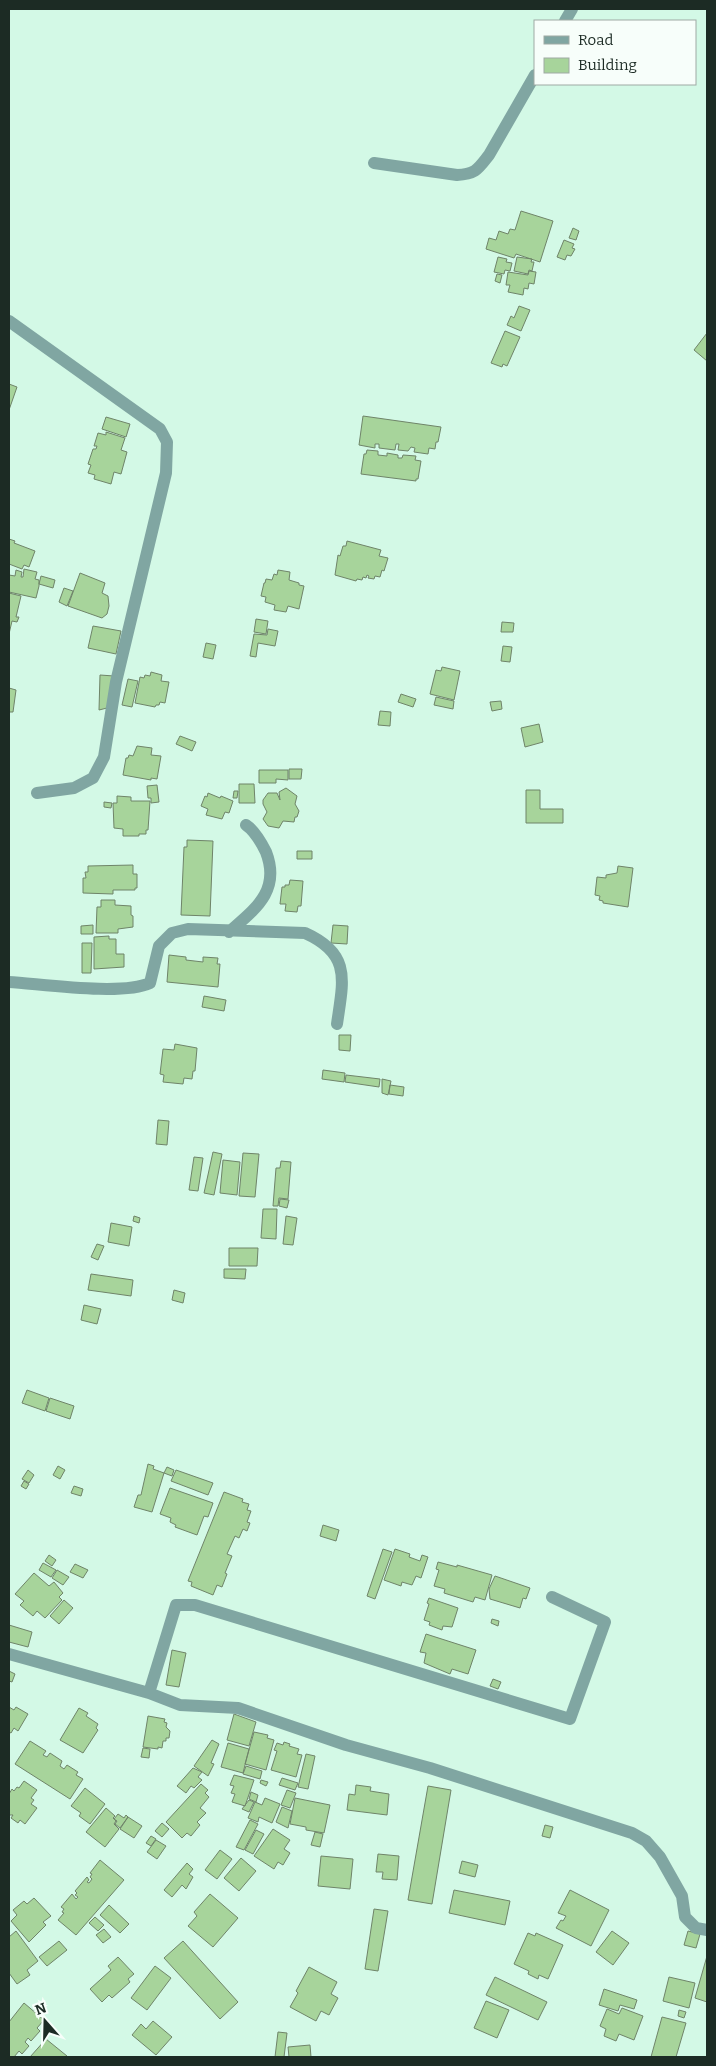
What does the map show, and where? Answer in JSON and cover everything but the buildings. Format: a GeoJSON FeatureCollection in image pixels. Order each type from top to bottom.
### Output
{"type":"FeatureCollection","features":[{"type":"Feature","properties":{"kind":"street"},"geometry":{"type":"LineString","coordinates":[[566,20],[572,9]]}},
{"type":"Feature","properties":{"kind":"street"},"geometry":{"type":"LineString","coordinates":[[374,163],[458,175],[471,174],[480,167],[489,155],[534,77]]}},
{"type":"Feature","properties":{"kind":"street"},"geometry":{"type":"LineString","coordinates":[[9,321],[84,376],[148,419],[160,429],[168,442],[166,473],[116,682],[104,757],[92,778],[74,788],[37,793]]}},
{"type":"Feature","properties":{"kind":"street"},"geometry":{"type":"LineString","coordinates":[[229,932],[260,904],[269,889],[272,868],[256,836],[246,825]]}},
{"type":"Feature","properties":{"kind":"street"},"geometry":{"type":"LineString","coordinates":[[9,982],[103,989],[142,986],[150,983],[159,946],[172,932],[188,929],[229,932],[305,933],[320,940],[332,951],[342,968],[338,1024]]}},
{"type":"Feature","properties":{"kind":"street"},"geometry":{"type":"LineString","coordinates":[[149,1693],[176,1605],[195,1605],[570,1719],[605,1622],[552,1598]]}},
{"type":"Feature","properties":{"kind":"street"},"geometry":{"type":"LineString","coordinates":[[9,1654],[149,1693],[180,1704],[238,1708],[346,1745],[430,1768],[632,1833],[646,1841],[660,1857],[682,1896],[685,1917],[696,1928],[707,1930]]}}]}
